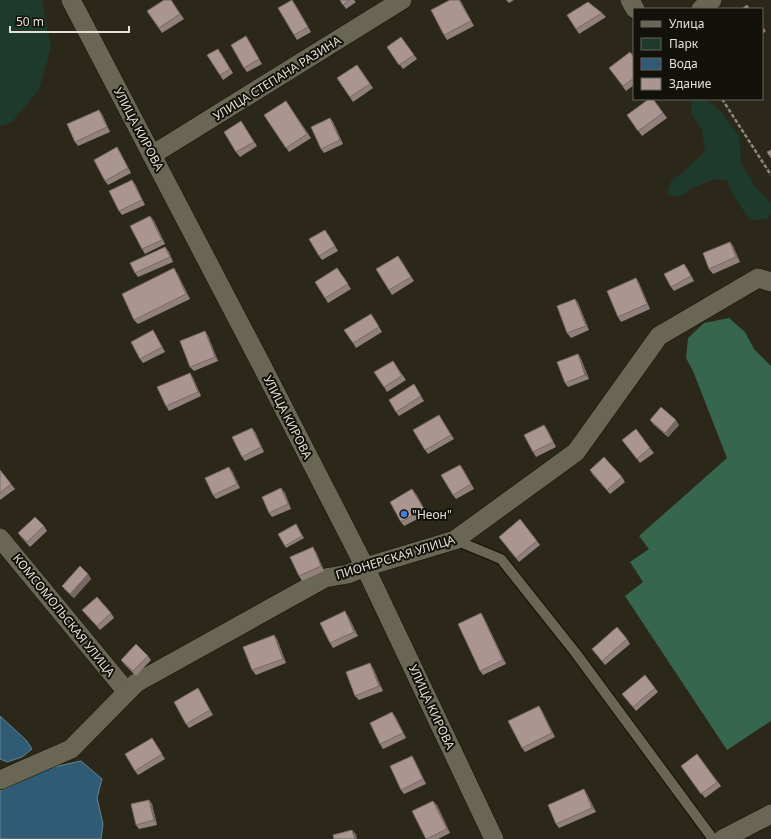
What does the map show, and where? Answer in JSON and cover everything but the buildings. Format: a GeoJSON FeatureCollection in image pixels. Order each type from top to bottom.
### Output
{"type":"FeatureCollection","features":[{"type":"Feature","properties":{"kind":"street","name":"УЛИЦА КИРОВА"},"geometry":{"type":"LineString","coordinates":[[71,0],[365,567],[494,839]]}},
{"type":"Feature","properties":{"kind":"street","name":"УЛИЦА СТЕПАНА РАЗИНА"},"geometry":{"type":"LineString","coordinates":[[152,156],[402,0]]}},
{"type":"Feature","properties":{"kind":"street"},"geometry":{"type":"LineString","coordinates":[[702,8],[712,0]]}},
{"type":"Feature","properties":{"kind":"street","name":"ПИОНЕРСКАЯ УЛИЦА"},"geometry":{"type":"LineString","coordinates":[[0,780],[70,749],[136,683],[325,578],[348,574],[365,567],[455,540],[576,452],[659,336],[758,278],[771,282]]}},
{"type":"Feature","properties":{"kind":"street","name":"КОМСОМОЛЬСКАЯ УЛИЦА"},"geometry":{"type":"LineString","coordinates":[[0,538],[127,692]]}},
{"type":"Feature","properties":{"kind":"street"},"geometry":{"type":"LineString","coordinates":[[723,839],[771,814]]}},
{"type":"Feature","properties":{"kind":"lane"},"geometry":{"type":"LineString","coordinates":[[455,540],[501,559],[575,652],[713,839]]}},
{"type":"Feature","properties":{"kind":"path"},"geometry":{"type":"LineString","coordinates":[[723,100],[771,175]]}},
{"type":"Feature","properties":{"kind":"green space"},"geometry":{"type":"Polygon","coordinates":[[[0,0],[42,0],[51,47],[39,90],[11,123],[0,126],[0,0]]]}},
{"type":"Feature","properties":{"kind":"green space"},"geometry":{"type":"Polygon","coordinates":[[[692,100],[706,100],[720,110],[739,136],[741,162],[756,188],[771,203],[771,213],[767,219],[750,220],[735,198],[727,181],[714,179],[694,187],[679,197],[667,195],[671,181],[689,167],[705,151],[702,130],[691,113],[692,100]]]}},
{"type":"Feature","properties":{"kind":"green space"},"geometry":{"type":"Polygon","coordinates":[[[729,318],[745,332],[754,349],[771,366],[771,721],[727,750],[625,596],[643,582],[630,562],[649,549],[639,536],[727,458],[693,371],[686,358],[688,338],[704,323],[729,318]]]}},
{"type":"Feature","properties":{"kind":"water"},"geometry":{"type":"Polygon","coordinates":[[[0,716],[26,740],[32,749],[22,757],[7,762],[0,759],[0,716]]]}},
{"type":"Feature","properties":{"kind":"water"},"geometry":{"type":"Polygon","coordinates":[[[81,761],[102,779],[97,798],[103,824],[101,839],[0,839],[0,791],[49,768],[81,761]]]}},
{"type":"Feature","properties":{"kind":"place","name":"\"Неон\""},"geometry":{"type":"Point","coordinates":[404,514]}}]}
